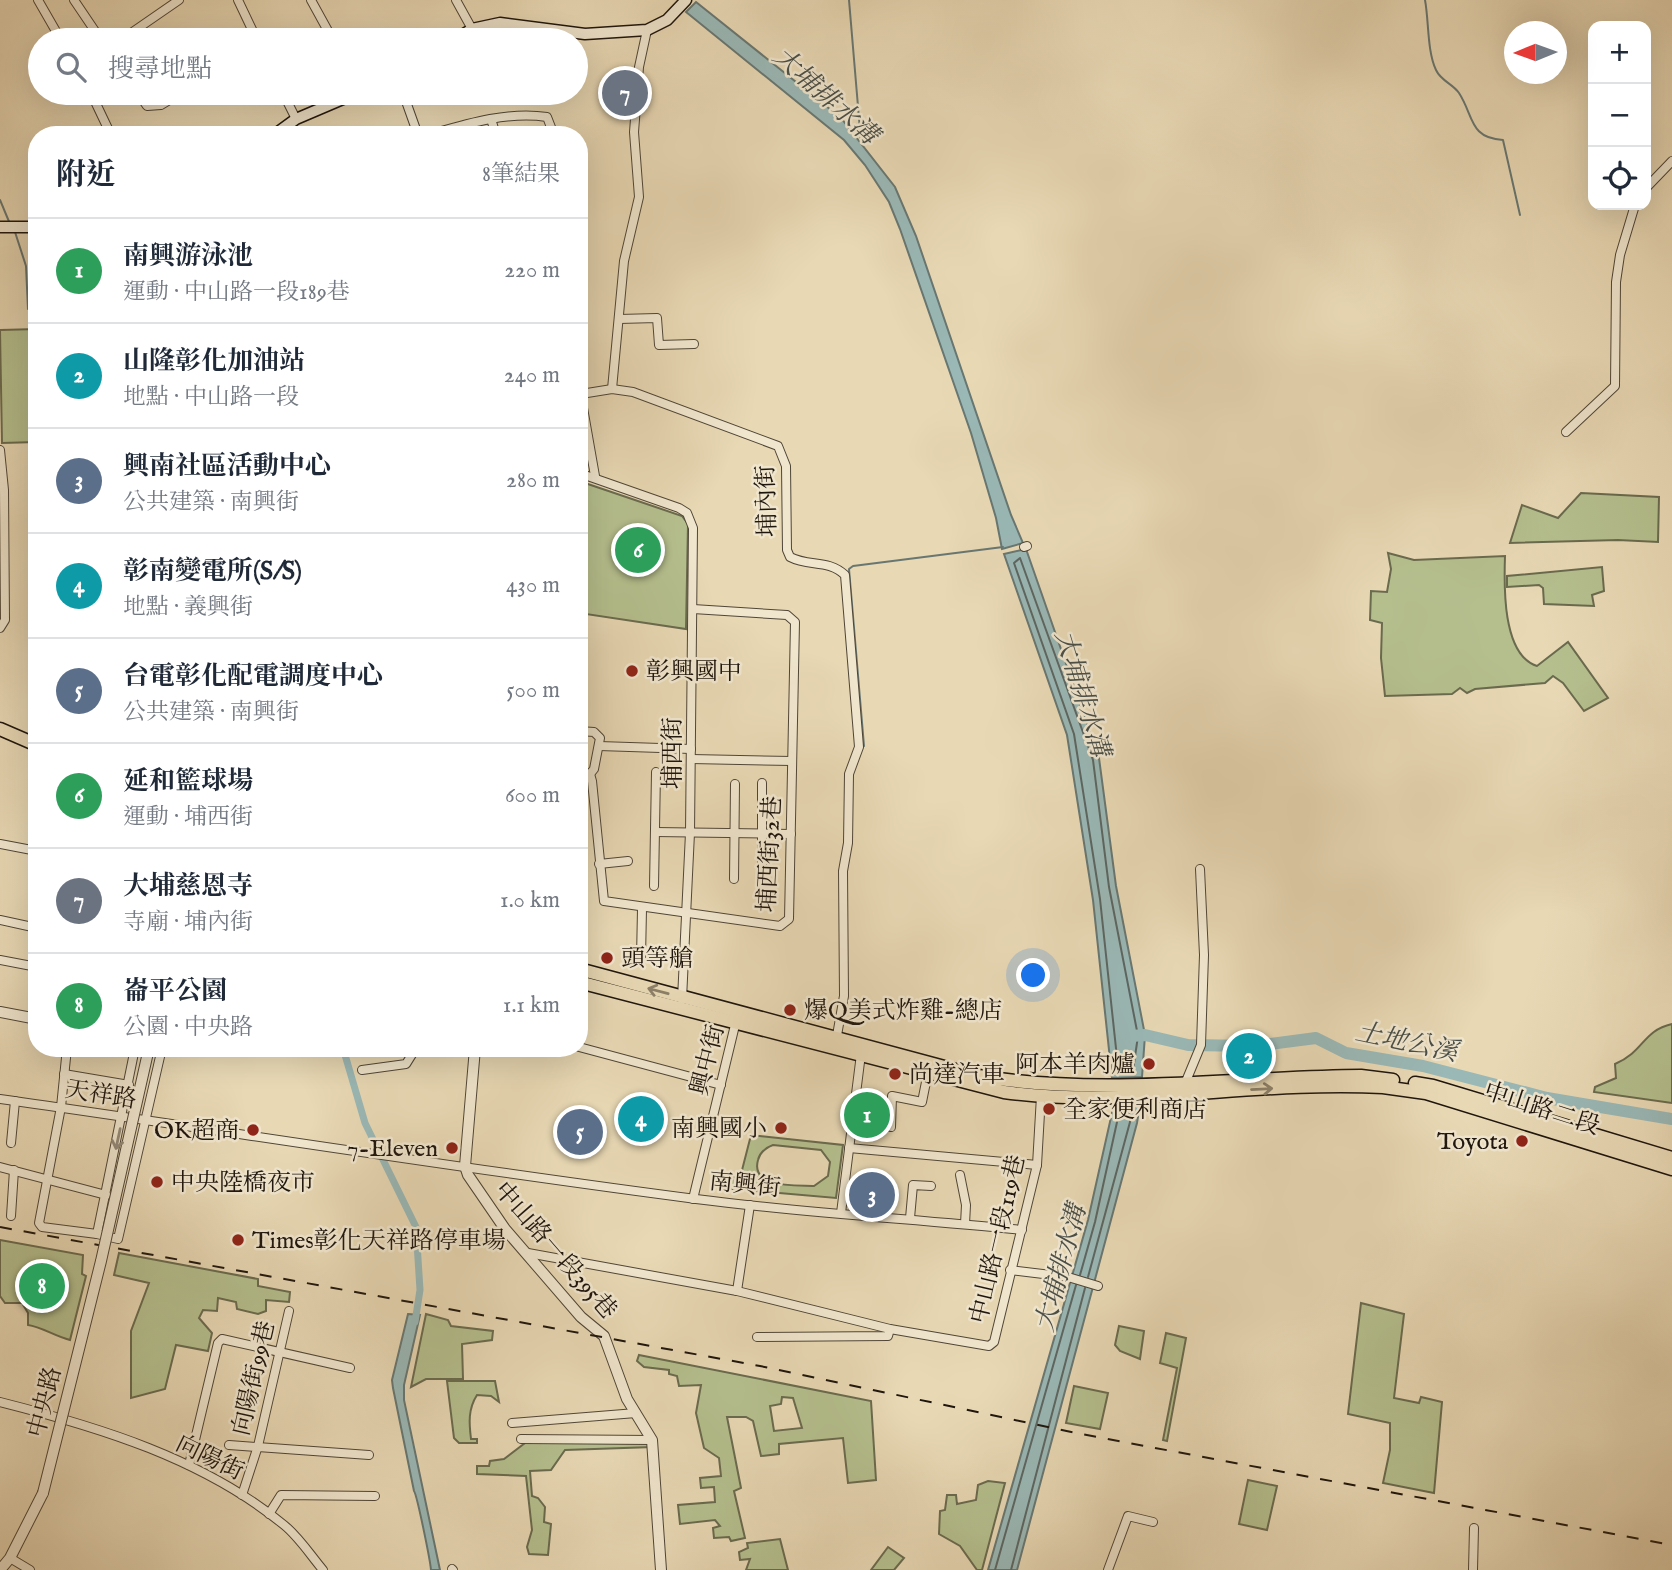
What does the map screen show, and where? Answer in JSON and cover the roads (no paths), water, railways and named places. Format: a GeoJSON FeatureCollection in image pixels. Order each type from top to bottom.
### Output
{"type":"FeatureCollection","features":[{"type":"Feature","properties":{"kind":"main road"},"geometry":{"type":"LineString","coordinates":[[588,33],[648,30],[667,20],[676,4],[686,0]]}},
{"type":"Feature","properties":{"kind":"main road"},"geometry":{"type":"LineString","coordinates":[[476,28],[499,23],[533,28]]}},
{"type":"Feature","properties":{"kind":"main road"},"geometry":{"type":"LineString","coordinates":[[286,126],[329,105]]}},
{"type":"Feature","properties":{"kind":"main road"},"geometry":{"type":"LineString","coordinates":[[0,228],[28,227]]}},
{"type":"Feature","properties":{"kind":"main road"},"geometry":{"type":"LineString","coordinates":[[0,729],[28,741]]}},
{"type":"Feature","properties":{"kind":"main road"},"geometry":{"type":"LineString","coordinates":[[588,972],[681,1003]]}},
{"type":"Feature","properties":{"kind":"main road"},"geometry":{"type":"LineString","coordinates":[[588,984],[681,1003],[836,1043],[992,1078],[1106,1090]]}},
{"type":"Feature","properties":{"kind":"main road"},"geometry":{"type":"LineString","coordinates":[[836,1043],[861,1054],[928,1072],[1004,1092],[1041,1097],[1106,1090],[1359,1081]]}},
{"type":"Feature","properties":{"kind":"main road","name":"中山路二段"},"geometry":{"type":"LineString","coordinates":[[1359,1081],[1433,1086],[1672,1158]]}},
{"type":"Feature","properties":{"kind":"main road","name":"中山路二段"},"geometry":{"type":"LineString","coordinates":[[1359,1081],[1426,1093],[1672,1169]]}},
{"type":"Feature","properties":{"kind":"street"},"geometry":{"type":"LineString","coordinates":[[38,0],[54,28]]}},
{"type":"Feature","properties":{"kind":"street"},"geometry":{"type":"LineString","coordinates":[[74,0],[93,28]]}},
{"type":"Feature","properties":{"kind":"street"},"geometry":{"type":"LineString","coordinates":[[138,28],[179,0]]}},
{"type":"Feature","properties":{"kind":"street"},"geometry":{"type":"LineString","coordinates":[[238,0],[251,28]]}},
{"type":"Feature","properties":{"kind":"street"},"geometry":{"type":"LineString","coordinates":[[312,0],[327,28]]}},
{"type":"Feature","properties":{"kind":"street"},"geometry":{"type":"LineString","coordinates":[[456,0],[471,28]]}},
{"type":"Feature","properties":{"kind":"street"},"geometry":{"type":"LineString","coordinates":[[588,389],[612,389],[624,261],[639,197],[634,132],[639,67],[648,30]]}},
{"type":"Feature","properties":{"kind":"street"},"geometry":{"type":"LineString","coordinates":[[97,105],[107,126]]}},
{"type":"Feature","properties":{"kind":"street"},"geometry":{"type":"LineString","coordinates":[[289,105],[296,119]]}},
{"type":"Feature","properties":{"kind":"street"},"geometry":{"type":"LineString","coordinates":[[407,105],[415,126]]}},
{"type":"Feature","properties":{"kind":"street"},"geometry":{"type":"LineString","coordinates":[[463,126],[491,119],[528,115],[547,117],[550,126]]}},
{"type":"Feature","properties":{"kind":"street"},"geometry":{"type":"LineString","coordinates":[[491,119],[493,126]]}},
{"type":"Feature","properties":{"kind":"street"},"geometry":{"type":"LineString","coordinates":[[1651,183],[1672,161]]}},
{"type":"Feature","properties":{"kind":"street"},"geometry":{"type":"LineString","coordinates":[[1566,432],[1615,386],[1616,282],[1620,255],[1634,210]]}},
{"type":"Feature","properties":{"kind":"street"},"geometry":{"type":"LineString","coordinates":[[619,319],[657,318],[659,345],[694,344]]}},
{"type":"Feature","properties":{"kind":"street","name":"埔內街"},"geometry":{"type":"LineString","coordinates":[[612,389],[633,392],[778,446],[786,466],[787,550],[790,557],[807,563],[831,564],[845,575],[859,747],[848,785],[848,843],[843,870],[844,996],[836,1043]]}},
{"type":"Feature","properties":{"kind":"street"},"geometry":{"type":"LineString","coordinates":[[588,435],[595,476]]}},
{"type":"Feature","properties":{"kind":"street"},"geometry":{"type":"LineString","coordinates":[[0,450],[2,627]]}},
{"type":"Feature","properties":{"kind":"street","name":"埔西街"},"geometry":{"type":"LineString","coordinates":[[588,475],[687,513],[694,528],[688,915],[681,1003]]}},
{"type":"Feature","properties":{"kind":"street","name":"埔西街32巷"},"geometry":{"type":"LineString","coordinates":[[688,915],[786,924],[791,912],[795,647],[793,619],[787,615],[693,609]]}},
{"type":"Feature","properties":{"kind":"street"},"geometry":{"type":"LineString","coordinates":[[588,733],[598,734],[599,746],[590,774],[604,901],[688,915]]}},
{"type":"Feature","properties":{"kind":"street"},"geometry":{"type":"LineString","coordinates":[[599,746],[691,749]]}},
{"type":"Feature","properties":{"kind":"street"},"geometry":{"type":"LineString","coordinates":[[691,759],[792,761]]}},
{"type":"Feature","properties":{"kind":"street"},"geometry":{"type":"LineString","coordinates":[[654,886],[656,772]]}},
{"type":"Feature","properties":{"kind":"street"},"geometry":{"type":"LineString","coordinates":[[734,879],[735,783]]}},
{"type":"Feature","properties":{"kind":"street"},"geometry":{"type":"LineString","coordinates":[[762,783],[762,874]]}},
{"type":"Feature","properties":{"kind":"street"},"geometry":{"type":"LineString","coordinates":[[655,832],[791,834]]}},
{"type":"Feature","properties":{"kind":"street"},"geometry":{"type":"LineString","coordinates":[[0,844],[28,849]]}},
{"type":"Feature","properties":{"kind":"street"},"geometry":{"type":"LineString","coordinates":[[599,864],[628,861]]}},
{"type":"Feature","properties":{"kind":"street"},"geometry":{"type":"LineString","coordinates":[[1184,1087],[1201,1045],[1204,955],[1200,869]]}},
{"type":"Feature","properties":{"kind":"street"},"geometry":{"type":"LineString","coordinates":[[640,958],[642,909]]}},
{"type":"Feature","properties":{"kind":"street"},"geometry":{"type":"LineString","coordinates":[[0,920],[28,926]]}},
{"type":"Feature","properties":{"kind":"street"},"geometry":{"type":"LineString","coordinates":[[0,960],[28,965]]}},
{"type":"Feature","properties":{"kind":"street"},"geometry":{"type":"LineString","coordinates":[[0,1012],[28,1017]]}},
{"type":"Feature","properties":{"kind":"street","name":"興中街"},"geometry":{"type":"LineString","coordinates":[[693,1199],[738,1018]]}},
{"type":"Feature","properties":{"kind":"street"},"geometry":{"type":"LineString","coordinates":[[588,1049],[721,1085]]}},
{"type":"Feature","properties":{"kind":"street"},"geometry":{"type":"LineString","coordinates":[[841,1213],[861,1054]]}},
{"type":"Feature","properties":{"kind":"street"},"geometry":{"type":"LineString","coordinates":[[66,1057],[61,1107],[40,1226],[118,1239],[160,1057]]}},
{"type":"Feature","properties":{"kind":"street"},"geometry":{"type":"LineString","coordinates":[[97,1234],[134,1057]]}},
{"type":"Feature","properties":{"kind":"street","name":"中央路"},"geometry":{"type":"LineString","coordinates":[[0,1570],[10,1558],[43,1493],[102,1261],[147,1057]]}},
{"type":"Feature","properties":{"kind":"street"},"geometry":{"type":"LineString","coordinates":[[362,1070],[406,1064],[410,1057]]}},
{"type":"Feature","properties":{"kind":"street"},"geometry":{"type":"LineString","coordinates":[[466,1166],[474,1057]]}},
{"type":"Feature","properties":{"kind":"street"},"geometry":{"type":"LineString","coordinates":[[891,1128],[891,1096],[922,1102],[928,1072]]}},
{"type":"Feature","properties":{"kind":"street"},"geometry":{"type":"LineString","coordinates":[[64,1074],[129,1085]]}},
{"type":"Feature","properties":{"kind":"street","name":"中山路一段119巷"},"geometry":{"type":"LineString","coordinates":[[890,1329],[989,1346],[994,1342],[1037,1165],[1041,1097]]}},
{"type":"Feature","properties":{"kind":"street","name":"天祥路"},"geometry":{"type":"LineString","coordinates":[[0,1099],[300,1145],[466,1166]]}},
{"type":"Feature","properties":{"kind":"street"},"geometry":{"type":"LineString","coordinates":[[11,1143],[15,1101]]}},
{"type":"Feature","properties":{"kind":"street"},"geometry":{"type":"LineString","coordinates":[[849,1148],[1037,1165]]}},
{"type":"Feature","properties":{"kind":"street","name":"南興街"},"geometry":{"type":"LineString","coordinates":[[466,1166],[693,1199],[1022,1230]]}},
{"type":"Feature","properties":{"kind":"street","name":"中山路一段395巷"},"geometry":{"type":"LineString","coordinates":[[466,1166],[473,1185],[491,1212],[581,1317],[604,1336],[636,1413],[652,1440]]}},
{"type":"Feature","properties":{"kind":"street"},"geometry":{"type":"LineString","coordinates":[[0,1167],[106,1195]]}},
{"type":"Feature","properties":{"kind":"street"},"geometry":{"type":"LineString","coordinates":[[11,1216],[14,1170]]}},
{"type":"Feature","properties":{"kind":"street"},"geometry":{"type":"LineString","coordinates":[[960,1175],[966,1205],[965,1224]]}},
{"type":"Feature","properties":{"kind":"street"},"geometry":{"type":"LineString","coordinates":[[910,1218],[914,1185],[931,1186]]}},
{"type":"Feature","properties":{"kind":"street"},"geometry":{"type":"LineString","coordinates":[[737,1291],[750,1205]]}},
{"type":"Feature","properties":{"kind":"street"},"geometry":{"type":"LineString","coordinates":[[528,1252],[737,1291],[890,1329],[888,1336],[757,1337]]}},
{"type":"Feature","properties":{"kind":"street"},"geometry":{"type":"LineString","coordinates":[[1010,1270],[1037,1276],[1068,1277],[1097,1285]]}},
{"type":"Feature","properties":{"kind":"street","name":"向陽街99巷"},"geometry":{"type":"LineString","coordinates":[[242,1495],[258,1446],[289,1311]]}},
{"type":"Feature","properties":{"kind":"street"},"geometry":{"type":"LineString","coordinates":[[188,1465],[218,1343],[222,1339],[350,1367]]}},
{"type":"Feature","properties":{"kind":"street","name":"向陽街"},"geometry":{"type":"LineString","coordinates":[[0,1402],[56,1416],[188,1465],[242,1495],[286,1527],[323,1570]]}},
{"type":"Feature","properties":{"kind":"street"},"geometry":{"type":"LineString","coordinates":[[512,1423],[636,1413]]}},
{"type":"Feature","properties":{"kind":"street"},"geometry":{"type":"LineString","coordinates":[[521,1439],[652,1440],[661,1570]]}},
{"type":"Feature","properties":{"kind":"street"},"geometry":{"type":"LineString","coordinates":[[229,1445],[369,1455]]}},
{"type":"Feature","properties":{"kind":"street"},"geometry":{"type":"LineString","coordinates":[[269,1514],[281,1495],[374,1496]]}},
{"type":"Feature","properties":{"kind":"street"},"geometry":{"type":"LineString","coordinates":[[1108,1570],[1128,1516],[1153,1522]]}},
{"type":"Feature","properties":{"kind":"street"},"geometry":{"type":"LineString","coordinates":[[1473,1570],[1474,1528]]}},
{"type":"Feature","properties":{"kind":"street"},"geometry":{"type":"LineString","coordinates":[[10,1558],[30,1570]]}},
{"type":"Feature","properties":{"kind":"water"},"geometry":{"type":"Polygon","coordinates":[[[696,2],[841,118],[895,187],[916,236],[1011,515],[1023,543],[1002,549],[996,518],[971,433],[889,202],[865,165],[844,140],[686,12],[696,2]]]}},
{"type":"Feature","properties":{"kind":"water"},"geometry":{"type":"Polygon","coordinates":[[[1026,549],[1099,758],[1116,886],[1145,1035],[1142,1077],[1112,1078],[1093,900],[1067,735],[1004,554],[1026,549]]]}},
{"type":"Feature","properties":{"kind":"water"},"geometry":{"type":"Polygon","coordinates":[[[861,1101],[875,1101],[874,1130],[858,1129],[861,1101]]]}},
{"type":"Feature","properties":{"kind":"water"},"geometry":{"type":"Polygon","coordinates":[[[1114,1104],[1140,1104],[1137,1123],[1017,1570],[988,1570],[1088,1220],[1114,1104]]]}},
{"type":"Feature","properties":{"kind":"water"},"geometry":{"type":"Polygon","coordinates":[[[408,1314],[420,1315],[404,1385],[404,1400],[440,1570],[431,1570],[392,1380],[408,1314]]]}},
{"type":"Feature","properties":{"kind":"waterway","name":"大埔排水溝"},"geometry":{"type":"LineString","coordinates":[[849,0],[861,142]]}},
{"type":"Feature","properties":{"kind":"waterway"},"geometry":{"type":"LineString","coordinates":[[1425,0],[1436,70],[1459,93],[1478,130],[1484,135],[1503,140],[1520,215]]}},
{"type":"Feature","properties":{"kind":"waterway"},"geometry":{"type":"LineString","coordinates":[[0,200],[10,224]]}},
{"type":"Feature","properties":{"kind":"waterway"},"geometry":{"type":"LineString","coordinates":[[15,232],[26,266],[28,309]]}},
{"type":"Feature","properties":{"kind":"waterway"},"geometry":{"type":"LineString","coordinates":[[864,746],[849,569],[853,566],[1003,547]]}},
{"type":"Feature","properties":{"kind":"waterway","name":"土地公溪"},"geometry":{"type":"LineString","coordinates":[[1131,1036],[1145,1035],[1188,1045],[1254,1046],[1316,1038],[1346,1053],[1423,1066],[1547,1098],[1672,1119]]}},
{"type":"Feature","properties":{"kind":"waterway"},"geometry":{"type":"LineString","coordinates":[[346,1057],[365,1123],[416,1227],[420,1290],[415,1322]]}},
{"type":"Feature","properties":{"kind":"railway"},"geometry":{"type":"LineString","coordinates":[[0,1227],[760,1366],[1081,1434],[1672,1545]]}},
{"type":"Feature","properties":{"kind":"place","name":"大埔慈恩寺"},"geometry":{"type":"Point","coordinates":[625,93]}},
{"type":"Feature","properties":{"kind":"place","name":"延和籃球場"},"geometry":{"type":"Point","coordinates":[638,550]}},
{"type":"Feature","properties":{"kind":"place","name":"彰興國中"},"geometry":{"type":"Point","coordinates":[632,671]}},
{"type":"Feature","properties":{"kind":"place","name":"頭等艙"},"geometry":{"type":"Point","coordinates":[607,958]}},
{"type":"Feature","properties":{"kind":"place","name":"爆Q美式炸雞-總店"},"geometry":{"type":"Point","coordinates":[790,1010]}},
{"type":"Feature","properties":{"kind":"place","name":"山隆彰化加油站"},"geometry":{"type":"Point","coordinates":[1249,1056]}},
{"type":"Feature","properties":{"kind":"place","name":"阿本羊肉爐"},"geometry":{"type":"Point","coordinates":[1149,1064]}},
{"type":"Feature","properties":{"kind":"place","name":"尚達汽車"},"geometry":{"type":"Point","coordinates":[895,1074]}},
{"type":"Feature","properties":{"kind":"place","name":"全家便利商店"},"geometry":{"type":"Point","coordinates":[1049,1109]}},
{"type":"Feature","properties":{"kind":"place","name":"南興游泳池"},"geometry":{"type":"Point","coordinates":[867,1115]}},
{"type":"Feature","properties":{"kind":"place","name":"彰南變電所(S/S)"},"geometry":{"type":"Point","coordinates":[641,1119]}},
{"type":"Feature","properties":{"kind":"place","name":"南興國小"},"geometry":{"type":"Point","coordinates":[781,1128]}},
{"type":"Feature","properties":{"kind":"place","name":"OK超商"},"geometry":{"type":"Point","coordinates":[253,1130]}},
{"type":"Feature","properties":{"kind":"place","name":"台電彰化配電調度中心"},"geometry":{"type":"Point","coordinates":[580,1132]}},
{"type":"Feature","properties":{"kind":"place","name":"Toyota"},"geometry":{"type":"Point","coordinates":[1522,1141]}},
{"type":"Feature","properties":{"kind":"place","name":"7-Eleven"},"geometry":{"type":"Point","coordinates":[452,1148]}},
{"type":"Feature","properties":{"kind":"place","name":"中央陸橋夜市"},"geometry":{"type":"Point","coordinates":[157,1182]}},
{"type":"Feature","properties":{"kind":"place","name":"興南社區活動中心"},"geometry":{"type":"Point","coordinates":[872,1195]}},
{"type":"Feature","properties":{"kind":"place","name":"Times彰化天祥路停車場"},"geometry":{"type":"Point","coordinates":[238,1240]}},
{"type":"Feature","properties":{"kind":"place","name":"崙平公園"},"geometry":{"type":"Point","coordinates":[42,1286]}}]}
